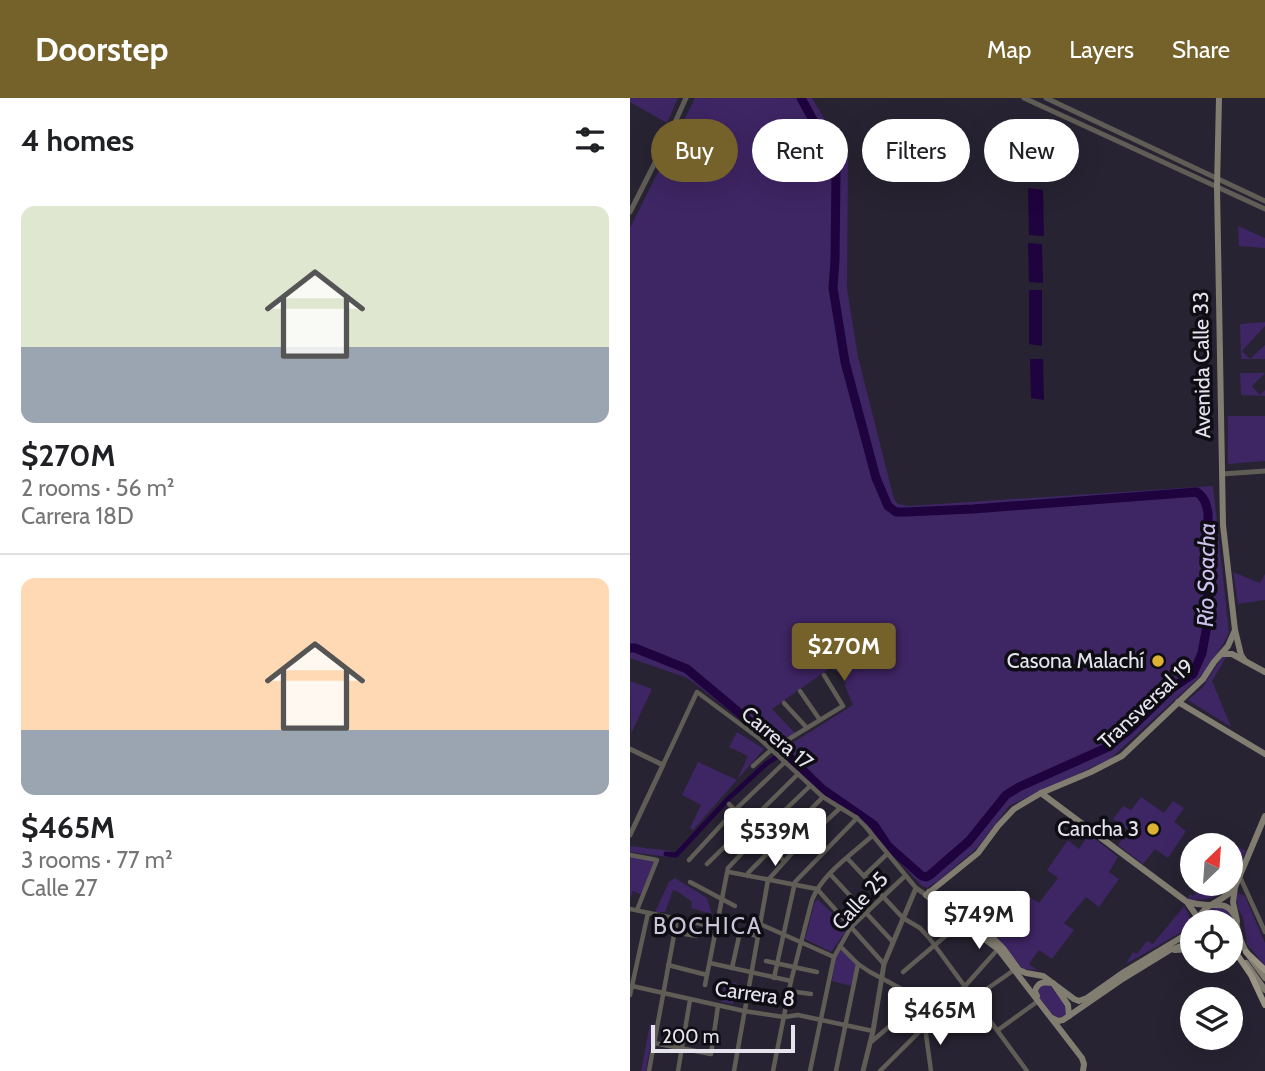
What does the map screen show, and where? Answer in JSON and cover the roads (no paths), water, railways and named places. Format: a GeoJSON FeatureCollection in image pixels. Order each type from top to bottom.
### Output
{"type":"FeatureCollection","features":[{"type":"Feature","properties":{"kind":"main road","name":"Avenida Calle 33"},"geometry":{"type":"LineString","coordinates":[[1219,98],[1217,183],[1224,545],[1235,630],[1240,653],[1245,661]]}},
{"type":"Feature","properties":{"kind":"main road","name":"Transversal 19"},"geometry":{"type":"LineString","coordinates":[[927,894],[978,853],[1014,809],[1041,793],[1122,756],[1203,679],[1228,646],[1235,630]]}},
{"type":"Feature","properties":{"kind":"main road"},"geometry":{"type":"LineString","coordinates":[[1220,655],[1232,654],[1265,672]]}},
{"type":"Feature","properties":{"kind":"main road"},"geometry":{"type":"LineString","coordinates":[[1178,702],[1265,754]]}},
{"type":"Feature","properties":{"kind":"main road"},"geometry":{"type":"LineString","coordinates":[[1041,793],[1186,902],[1192,910]]}},
{"type":"Feature","properties":{"kind":"main road"},"geometry":{"type":"LineString","coordinates":[[1243,870],[1265,817]]}},
{"type":"Feature","properties":{"kind":"main road"},"geometry":{"type":"LineString","coordinates":[[927,894],[998,949],[1016,969],[1040,974],[1076,1000],[1087,998],[1180,938]]}},
{"type":"Feature","properties":{"kind":"main road"},"geometry":{"type":"LineString","coordinates":[[927,894],[1003,948],[1038,1001],[1082,1058],[1083,1071]]}},
{"type":"Feature","properties":{"kind":"main road"},"geometry":{"type":"LineString","coordinates":[[1204,910],[1228,896]]}},
{"type":"Feature","properties":{"kind":"main road"},"geometry":{"type":"LineString","coordinates":[[1186,902],[1218,904],[1232,910]]}},
{"type":"Feature","properties":{"kind":"main road"},"geometry":{"type":"LineString","coordinates":[[1051,1017],[1061,1021],[1121,980],[1180,946]]}},
{"type":"Feature","properties":{"kind":"main road"},"geometry":{"type":"LineString","coordinates":[[1243,947],[1265,978]]}},
{"type":"Feature","properties":{"kind":"main road"},"geometry":{"type":"LineString","coordinates":[[1166,953],[1180,951]]}},
{"type":"Feature","properties":{"kind":"main road"},"geometry":{"type":"LineString","coordinates":[[1246,952],[1265,970]]}},
{"type":"Feature","properties":{"kind":"main road"},"geometry":{"type":"LineString","coordinates":[[1243,961],[1265,990]]}},
{"type":"Feature","properties":{"kind":"main road"},"geometry":{"type":"LineString","coordinates":[[1243,965],[1265,1004]]}},
{"type":"Feature","properties":{"kind":"main road"},"geometry":{"type":"LineString","coordinates":[[1038,1001],[1035,990],[1038,985],[1044,982],[1053,983],[1068,1005],[1069,1016]]}},
{"type":"Feature","properties":{"kind":"street"},"geometry":{"type":"LineString","coordinates":[[630,212],[686,98]]}},
{"type":"Feature","properties":{"kind":"street"},"geometry":{"type":"LineString","coordinates":[[1024,98],[1217,183],[1265,201]]}},
{"type":"Feature","properties":{"kind":"street"},"geometry":{"type":"LineString","coordinates":[[1046,98],[1265,209]]}},
{"type":"Feature","properties":{"kind":"street"},"geometry":{"type":"LineString","coordinates":[[1222,474],[1265,471]]}},
{"type":"Feature","properties":{"kind":"street"},"geometry":{"type":"LineString","coordinates":[[753,766],[773,749],[843,706],[824,675]]}},
{"type":"Feature","properties":{"kind":"street"},"geometry":{"type":"LineString","coordinates":[[800,691],[820,720]]}},
{"type":"Feature","properties":{"kind":"street","name":"Carrera 17"},"geometry":{"type":"LineString","coordinates":[[663,765],[697,692],[773,749],[823,797],[857,818],[916,888],[927,894]]}},
{"type":"Feature","properties":{"kind":"street"},"geometry":{"type":"LineString","coordinates":[[783,703],[807,728]]}},
{"type":"Feature","properties":{"kind":"street"},"geometry":{"type":"LineString","coordinates":[[630,749],[663,765],[630,835]]}},
{"type":"Feature","properties":{"kind":"street"},"geometry":{"type":"LineString","coordinates":[[689,860],[735,810],[785,762]]}},
{"type":"Feature","properties":{"kind":"street"},"geometry":{"type":"LineString","coordinates":[[707,864],[798,774]]}},
{"type":"Feature","properties":{"kind":"street"},"geometry":{"type":"LineString","coordinates":[[705,985],[729,870],[759,835],[810,786]]}},
{"type":"Feature","properties":{"kind":"street"},"geometry":{"type":"LineString","coordinates":[[748,874],[823,797]]}},
{"type":"Feature","properties":{"kind":"street"},"geometry":{"type":"LineString","coordinates":[[729,804],[785,861]]}},
{"type":"Feature","properties":{"kind":"street"},"geometry":{"type":"LineString","coordinates":[[734,1071],[768,880],[840,808]]}},
{"type":"Feature","properties":{"kind":"street"},"geometry":{"type":"LineString","coordinates":[[774,978],[793,885],[857,818]]}},
{"type":"Feature","properties":{"kind":"street"},"geometry":{"type":"LineString","coordinates":[[773,1071],[791,981],[812,900],[817,889],[830,874],[872,836]]}},
{"type":"Feature","properties":{"kind":"street"},"geometry":{"type":"LineString","coordinates":[[864,876],[887,854]]}},
{"type":"Feature","properties":{"kind":"street"},"geometry":{"type":"LineString","coordinates":[[630,855],[657,860],[637,910]]}},
{"type":"Feature","properties":{"kind":"street"},"geometry":{"type":"LineString","coordinates":[[847,858],[903,918],[920,928],[935,945],[1027,1071]]}},
{"type":"Feature","properties":{"kind":"street"},"geometry":{"type":"LineString","coordinates":[[729,870],[817,889],[884,964]]}},
{"type":"Feature","properties":{"kind":"street"},"geometry":{"type":"LineString","coordinates":[[830,874],[892,942]]}},
{"type":"Feature","properties":{"kind":"street","name":"Calle 25"},"geometry":{"type":"LineString","coordinates":[[810,1071],[834,957],[851,927],[905,876]]}},
{"type":"Feature","properties":{"kind":"street"},"geometry":{"type":"LineString","coordinates":[[690,882],[735,906]]}},
{"type":"Feature","properties":{"kind":"street"},"geometry":{"type":"LineString","coordinates":[[1243,883],[1265,932]]}},
{"type":"Feature","properties":{"kind":"street"},"geometry":{"type":"LineString","coordinates":[[863,1071],[873,1031],[884,964],[916,888]]}},
{"type":"Feature","properties":{"kind":"street"},"geometry":{"type":"LineString","coordinates":[[1243,893],[1249,896]]}},
{"type":"Feature","properties":{"kind":"street"},"geometry":{"type":"LineString","coordinates":[[630,909],[758,936]]}},
{"type":"Feature","properties":{"kind":"street"},"geometry":{"type":"LineString","coordinates":[[630,995],[633,968],[648,913]]}},
{"type":"Feature","properties":{"kind":"street"},"geometry":{"type":"LineString","coordinates":[[649,1071],[677,919]]}},
{"type":"Feature","properties":{"kind":"street"},"geometry":{"type":"LineString","coordinates":[[903,972],[962,922]]}},
{"type":"Feature","properties":{"kind":"street"},"geometry":{"type":"LineString","coordinates":[[760,924],[834,957]]}},
{"type":"Feature","properties":{"kind":"street"},"geometry":{"type":"LineString","coordinates":[[674,932],[696,936]]}},
{"type":"Feature","properties":{"kind":"street"},"geometry":{"type":"LineString","coordinates":[[732,968],[740,932]]}},
{"type":"Feature","properties":{"kind":"street"},"geometry":{"type":"LineString","coordinates":[[840,946],[858,964],[941,1010]]}},
{"type":"Feature","properties":{"kind":"street"},"geometry":{"type":"LineString","coordinates":[[880,1071],[998,949]]}},
{"type":"Feature","properties":{"kind":"street"},"geometry":{"type":"LineString","coordinates":[[766,961],[817,972]]}},
{"type":"Feature","properties":{"kind":"street"},"geometry":{"type":"LineString","coordinates":[[709,963],[791,981]]}},
{"type":"Feature","properties":{"kind":"street"},"geometry":{"type":"LineString","coordinates":[[836,1071],[858,964]]}},
{"type":"Feature","properties":{"kind":"street"},"geometry":{"type":"LineString","coordinates":[[668,965],[707,975]]}},
{"type":"Feature","properties":{"kind":"street"},"geometry":{"type":"LineString","coordinates":[[974,998],[1016,969]]}},
{"type":"Feature","properties":{"kind":"street","name":"Carrera 8"},"geometry":{"type":"LineString","coordinates":[[632,986],[744,1011],[784,1017],[798,1015],[873,1031]]}},
{"type":"Feature","properties":{"kind":"street"},"geometry":{"type":"LineString","coordinates":[[789,991],[811,995]]}},
{"type":"Feature","properties":{"kind":"street"},"geometry":{"type":"LineString","coordinates":[[678,1071],[690,999]]}},
{"type":"Feature","properties":{"kind":"street"},"geometry":{"type":"LineString","coordinates":[[870,1042],[922,999]]}},
{"type":"Feature","properties":{"kind":"street"},"geometry":{"type":"LineString","coordinates":[[998,1030],[1038,1001]]}},
{"type":"Feature","properties":{"kind":"street"},"geometry":{"type":"LineString","coordinates":[[654,1043],[711,1054],[718,1006]]}},
{"type":"Feature","properties":{"kind":"street"},"geometry":{"type":"LineString","coordinates":[[925,1027],[931,1071]]}},
{"type":"Feature","properties":{"kind":"waterway","name":"Río Soacha"},"geometry":{"type":"LineString","coordinates":[[630,648],[687,669],[774,742],[822,789],[874,825],[888,846],[926,877],[969,841],[1006,795],[1106,748],[1129,730],[1172,688],[1193,674],[1202,653],[1208,620],[1208,513],[1205,501],[1197,492],[973,509],[896,512],[888,506],[876,478],[845,362],[833,288],[836,172],[834,158],[801,98]]}},
{"type":"Feature","properties":{"kind":"waterway"},"geometry":{"type":"LineString","coordinates":[[666,854],[676,855],[729,798],[775,758]]}},
{"type":"Feature","properties":{"kind":"place","name":"Casona Malachí"},"geometry":{"type":"Point","coordinates":[1158,661]}},
{"type":"Feature","properties":{"kind":"place","name":"Cancha 3"},"geometry":{"type":"Point","coordinates":[1153,829]}},
{"type":"Feature","properties":{"kind":"district","name":"BOCHICA"},"geometry":{"type":"Point","coordinates":[708,926]}}]}
